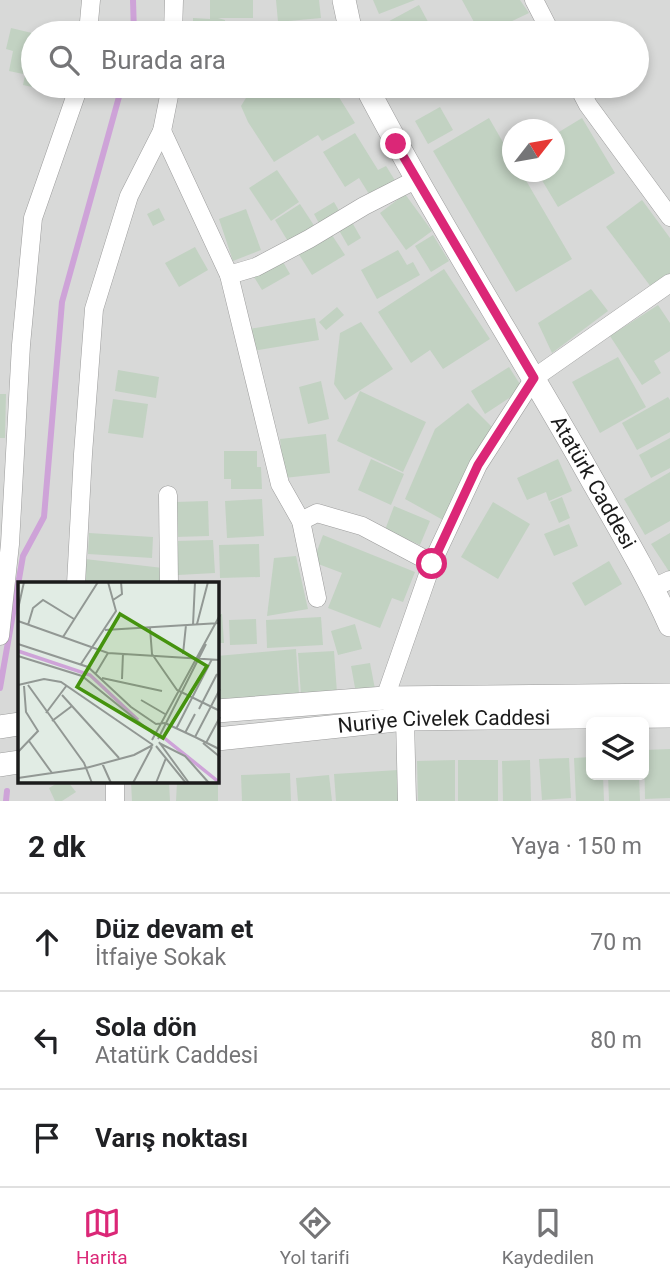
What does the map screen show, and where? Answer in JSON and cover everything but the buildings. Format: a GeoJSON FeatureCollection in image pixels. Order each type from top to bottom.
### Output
{"type":"FeatureCollection","features":[{"type":"Feature","properties":{"kind":"street"},"geometry":{"type":"LineString","coordinates":[[89,21],[91,0]]}},
{"type":"Feature","properties":{"kind":"street"},"geometry":{"type":"LineString","coordinates":[[173,21],[174,0]]}},
{"type":"Feature","properties":{"kind":"street"},"geometry":{"type":"LineString","coordinates":[[344,0],[348,21]]}},
{"type":"Feature","properties":{"kind":"street"},"geometry":{"type":"LineString","coordinates":[[534,0],[545,21]]}},
{"type":"Feature","properties":{"kind":"street"},"geometry":{"type":"LineString","coordinates":[[0,636],[10,544],[20,345],[33,218],[75,98]]}},
{"type":"Feature","properties":{"kind":"street"},"geometry":{"type":"LineString","coordinates":[[76,582],[94,309],[129,196],[162,131],[169,98]]}},
{"type":"Feature","properties":{"kind":"street","name":"Atatürk Caddesi"},"geometry":{"type":"LineString","coordinates":[[372,98],[396,144],[534,378],[662,584],[670,625]]}},
{"type":"Feature","properties":{"kind":"street"},"geometry":{"type":"LineString","coordinates":[[584,98],[670,217]]}},
{"type":"Feature","properties":{"kind":"street"},"geometry":{"type":"LineString","coordinates":[[162,131],[229,275],[280,484],[301,521],[317,598]]}},
{"type":"Feature","properties":{"kind":"street"},"geometry":{"type":"LineString","coordinates":[[229,275],[256,267],[417,179]]}},
{"type":"Feature","properties":{"kind":"street"},"geometry":{"type":"LineString","coordinates":[[407,801],[405,719],[385,698],[432,564],[478,465],[534,378],[670,282]]}},
{"type":"Feature","properties":{"kind":"street"},"geometry":{"type":"LineString","coordinates":[[168,495],[169,582]]}},
{"type":"Feature","properties":{"kind":"street"},"geometry":{"type":"LineString","coordinates":[[301,521],[317,513],[362,526],[432,564]]}},
{"type":"Feature","properties":{"kind":"street","name":"Nuriye Civelek Caddesi"},"geometry":{"type":"LineString","coordinates":[[219,711],[385,698],[670,695]]}},
{"type":"Feature","properties":{"kind":"street","name":"Nuriye Civelek Caddesi"},"geometry":{"type":"LineString","coordinates":[[219,738],[405,719],[670,716]]}},
{"type":"Feature","properties":{"kind":"street"},"geometry":{"type":"LineString","coordinates":[[0,727],[18,724]]}},
{"type":"Feature","properties":{"kind":"street"},"geometry":{"type":"LineString","coordinates":[[0,765],[18,762]]}},
{"type":"Feature","properties":{"kind":"street"},"geometry":{"type":"LineString","coordinates":[[115,783],[115,801]]}},
{"type":"Feature","properties":{"kind":"shaded area"},"geometry":{"type":"Polygon","coordinates":[[[0,0],[670,0],[670,801],[0,801],[0,0]]]}},
{"type":"Feature","properties":{"kind":"waterway"},"geometry":{"type":"LineString","coordinates":[[133,0],[134,21]]}},
{"type":"Feature","properties":{"kind":"waterway"},"geometry":{"type":"LineString","coordinates":[[18,582],[23,556],[44,517],[62,302],[119,98]]}},
{"type":"Feature","properties":{"kind":"waterway"},"geometry":{"type":"LineString","coordinates":[[0,688],[18,585]]}},
{"type":"Feature","properties":{"kind":"waterway"},"geometry":{"type":"LineString","coordinates":[[6,801],[7,791]]}},
{"type":"Feature","properties":{"kind":"route"},"geometry":{"type":"LineString","coordinates":[[396,144],[534,378],[478,465],[432,564]]}}]}
